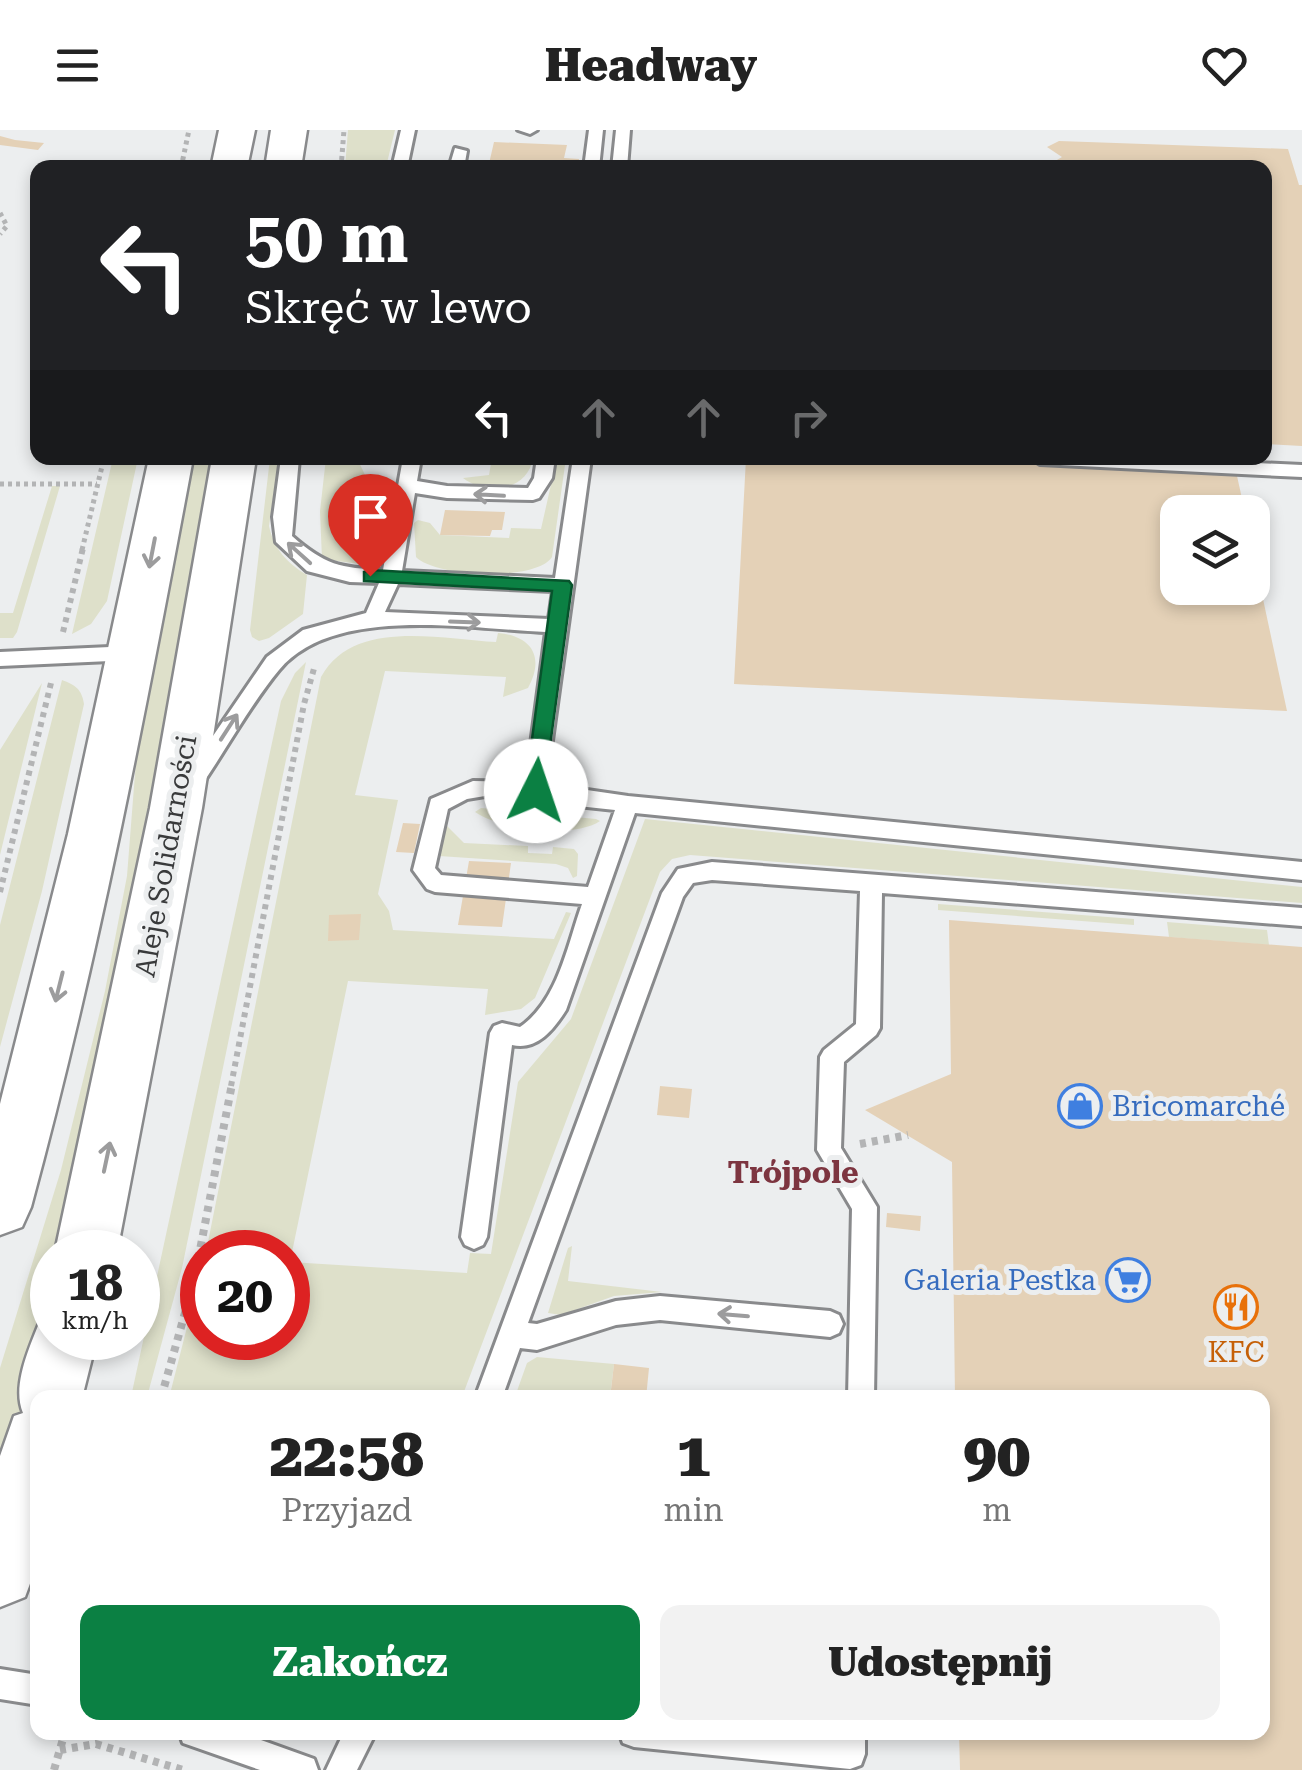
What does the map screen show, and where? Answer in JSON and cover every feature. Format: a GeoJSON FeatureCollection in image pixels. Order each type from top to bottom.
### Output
{"type":"FeatureCollection","features":[{"type":"Feature","properties":{"kind":"street"},"geometry":{"type":"LineString","coordinates":[[231,160],[237,130]]}},
{"type":"Feature","properties":{"kind":"street"},"geometry":{"type":"LineString","coordinates":[[284,160],[289,130]]}},
{"type":"Feature","properties":{"kind":"street"},"geometry":{"type":"LineString","coordinates":[[0,1207],[35,1086],[82,892],[170,465]]}},
{"type":"Feature","properties":{"kind":"street","name":"Aleje Solidarności"},"geometry":{"type":"LineString","coordinates":[[90,1230],[176,808],[233,465]]}},
{"type":"Feature","properties":{"kind":"street"},"geometry":{"type":"LineString","coordinates":[[51,1390],[59,1360]]}},
{"type":"Feature","properties":{"kind":"street"},"geometry":{"type":"LineString","coordinates":[[0,1572],[30,1468]]}},
{"type":"Feature","properties":{"kind":"lane"},"geometry":{"type":"LineString","coordinates":[[401,160],[408,130]]}},
{"type":"Feature","properties":{"kind":"lane"},"geometry":{"type":"LineString","coordinates":[[591,160],[596,130]]}},
{"type":"Feature","properties":{"kind":"lane"},"geometry":{"type":"LineString","coordinates":[[620,160],[623,130]]}},
{"type":"Feature","properties":{"kind":"lane"},"geometry":{"type":"LineString","coordinates":[[458,160],[460,151]]}},
{"type":"Feature","properties":{"kind":"lane"},"geometry":{"type":"LineString","coordinates":[[289,465],[282,517],[284,538],[314,566],[390,578],[562,585]]}},
{"type":"Feature","properties":{"kind":"lane"},"geometry":{"type":"LineString","coordinates":[[372,618],[390,578],[410,465]]}},
{"type":"Feature","properties":{"kind":"lane"},"geometry":{"type":"LineString","coordinates":[[406,485],[447,492],[534,494],[545,465]]}},
{"type":"Feature","properties":{"kind":"lane"},"geometry":{"type":"LineString","coordinates":[[536,791],[581,465]]}},
{"type":"Feature","properties":{"kind":"lane"},"geometry":{"type":"LineString","coordinates":[[1181,465],[1302,471]]}},
{"type":"Feature","properties":{"kind":"lane"},"geometry":{"type":"LineString","coordinates":[[176,808],[262,675],[310,635],[372,618],[557,626]]}},
{"type":"Feature","properties":{"kind":"lane"},"geometry":{"type":"LineString","coordinates":[[0,659],[132,653]]}},
{"type":"Feature","properties":{"kind":"lane"},"geometry":{"type":"LineString","coordinates":[[595,896],[435,883],[424,870],[438,805],[455,792],[480,785],[628,804],[1302,871]]}},
{"type":"Feature","properties":{"kind":"lane"},"geometry":{"type":"LineString","coordinates":[[474,1237],[502,1034],[523,1038],[546,1022],[558,1003],[628,804]]}},
{"type":"Feature","properties":{"kind":"lane"},"geometry":{"type":"LineString","coordinates":[[493,1390],[524,1336],[678,884],[686,876],[712,872],[1302,917]]}},
{"type":"Feature","properties":{"kind":"lane"},"geometry":{"type":"LineString","coordinates":[[861,1390],[865,1207],[828,1150],[832,1057],[868,1028],[871,884]]}},
{"type":"Feature","properties":{"kind":"lane"},"geometry":{"type":"LineString","coordinates":[[524,1336],[616,1313],[660,1308],[830,1324]]}},
{"type":"Feature","properties":{"kind":"lane"},"geometry":{"type":"LineString","coordinates":[[0,1684],[30,1689]]}},
{"type":"Feature","properties":{"kind":"lane"},"geometry":{"type":"LineString","coordinates":[[217,1740],[303,1770]]}},
{"type":"Feature","properties":{"kind":"lane"},"geometry":{"type":"LineString","coordinates":[[342,1770],[357,1740]]}},
{"type":"Feature","properties":{"kind":"lane"},"geometry":{"type":"LineString","coordinates":[[713,1740],[850,1754],[850,1740]]}},
{"type":"Feature","properties":{"kind":"path"},"geometry":{"type":"LineString","coordinates":[[183,160],[190,130]]}},
{"type":"Feature","properties":{"kind":"path"},"geometry":{"type":"LineString","coordinates":[[342,160],[344,130]]}},
{"type":"Feature","properties":{"kind":"path"},"geometry":{"type":"LineString","coordinates":[[0,213],[7,226],[0,234]]}},
{"type":"Feature","properties":{"kind":"path"},"geometry":{"type":"LineString","coordinates":[[0,892],[102,465]]}},
{"type":"Feature","properties":{"kind":"path"},"geometry":{"type":"LineString","coordinates":[[0,484],[97,484]]}},
{"type":"Feature","properties":{"kind":"path"},"geometry":{"type":"LineString","coordinates":[[163,1390],[194,1281],[296,743],[316,665],[310,635]]}},
{"type":"Feature","properties":{"kind":"path"},"geometry":{"type":"LineString","coordinates":[[828,1150],[908,1136]]}},
{"type":"Feature","properties":{"kind":"path"},"geometry":{"type":"LineString","coordinates":[[54,1770],[63,1740]]}},
{"type":"Feature","properties":{"kind":"path"},"geometry":{"type":"LineString","coordinates":[[60,1750],[96,1744],[183,1770]]}},
{"type":"Feature","properties":{"kind":"green space"},"geometry":{"type":"Polygon","coordinates":[[[348,130],[395,130],[388,160],[346,160],[348,130]]]}},
{"type":"Feature","properties":{"kind":"green space"},"geometry":{"type":"Polygon","coordinates":[[[111,465],[136,465],[107,601],[91,624],[72,634],[111,465]]]}},
{"type":"Feature","properties":{"kind":"green space"},"geometry":{"type":"Polygon","coordinates":[[[188,465],[217,465],[70,1230],[43,1230],[105,991],[127,876],[139,723],[188,465]]]}},
{"type":"Feature","properties":{"kind":"green space"},"geometry":{"type":"Polygon","coordinates":[[[269,465],[278,465],[269,526],[282,555],[307,575],[303,614],[269,638],[259,641],[250,630],[269,465]]]}},
{"type":"Feature","properties":{"kind":"green space"},"geometry":{"type":"Polygon","coordinates":[[[325,465],[360,465],[382,514],[384,543],[378,555],[367,565],[322,559],[320,511],[325,465]]]}},
{"type":"Feature","properties":{"kind":"green space"},"geometry":{"type":"Polygon","coordinates":[[[491,465],[531,465],[523,477],[506,487],[484,487],[463,478],[489,475],[491,465]]]}},
{"type":"Feature","properties":{"kind":"green space"},"geometry":{"type":"Polygon","coordinates":[[[555,465],[565,465],[552,557],[542,565],[485,574],[443,569],[416,557],[414,523],[418,520],[430,523],[440,535],[509,538],[511,528],[541,529],[555,465]]]}},
{"type":"Feature","properties":{"kind":"green space"},"geometry":{"type":"Polygon","coordinates":[[[52,486],[60,486],[17,632],[13,638],[0,638],[0,613],[13,613],[52,486]]]}},
{"type":"Feature","properties":{"kind":"green space"},"geometry":{"type":"Polygon","coordinates":[[[498,633],[510,635],[532,650],[535,667],[528,688],[503,697],[506,677],[385,671],[355,795],[398,800],[378,894],[389,911],[393,930],[554,939],[566,912],[571,913],[535,998],[521,1009],[485,1015],[488,989],[348,981],[297,1230],[210,1230],[321,677],[335,658],[354,646],[376,639],[424,636],[496,642],[498,633]]]}},
{"type":"Feature","properties":{"kind":"green space"},"geometry":{"type":"Polygon","coordinates":[[[306,662],[190,1230],[180,1230],[180,1275],[160,1349],[160,1262],[281,701],[295,673],[306,662]]]}},
{"type":"Feature","properties":{"kind":"green space"},"geometry":{"type":"Polygon","coordinates":[[[62,680],[77,688],[84,704],[42,891],[0,1047],[0,925],[62,680]]]}},
{"type":"Feature","properties":{"kind":"green space"},"geometry":{"type":"Polygon","coordinates":[[[42,683],[0,855],[0,750],[42,683]]]}},
{"type":"Feature","properties":{"kind":"green space"},"geometry":{"type":"Polygon","coordinates":[[[481,808],[600,821],[573,830],[519,828],[475,812],[481,808]]]}},
{"type":"Feature","properties":{"kind":"green space"},"geometry":{"type":"Polygon","coordinates":[[[645,819],[1302,887],[1302,903],[690,855],[672,859],[660,872],[465,1390],[171,1390],[180,1355],[180,1360],[310,1360],[310,1263],[467,1273],[470,1253],[491,1254],[518,1082],[571,1019],[645,819]]]}},
{"type":"Feature","properties":{"kind":"green space"},"geometry":{"type":"Polygon","coordinates":[[[445,824],[464,843],[528,846],[528,853],[552,854],[553,847],[574,849],[578,854],[577,876],[573,878],[568,868],[556,864],[439,856],[435,852],[445,824]]]}},
{"type":"Feature","properties":{"kind":"green space"},"geometry":{"type":"Polygon","coordinates":[[[938,904],[1134,919],[1134,925],[938,910],[938,904]]]}},
{"type":"Feature","properties":{"kind":"green space"},"geometry":{"type":"Polygon","coordinates":[[[1167,922],[1267,930],[1269,945],[1169,937],[1167,922]]]}},
{"type":"Feature","properties":{"kind":"green space"},"geometry":{"type":"Polygon","coordinates":[[[572,1246],[568,1281],[662,1292],[614,1296],[561,1315],[548,1313],[568,1248],[572,1246]]]}},
{"type":"Feature","properties":{"kind":"green space"},"geometry":{"type":"Polygon","coordinates":[[[30,1271],[30,1360],[38,1360],[0,1502],[0,1368],[30,1271]]]}},
{"type":"Feature","properties":{"kind":"green space"},"geometry":{"type":"Polygon","coordinates":[[[537,1357],[614,1364],[611,1390],[517,1390],[527,1363],[537,1357]]]}},
{"type":"Feature","properties":{"kind":"green space"},"geometry":{"type":"Polygon","coordinates":[[[139,1360],[157,1360],[149,1390],[133,1390],[139,1360]]]}},
{"type":"Feature","properties":{"kind":"building"},"geometry":{"type":"Polygon","coordinates":[[[0,136],[44,143],[38,150],[0,145],[0,136]]]}},
{"type":"Feature","properties":{"kind":"building"},"geometry":{"type":"Polygon","coordinates":[[[1059,141],[1288,149],[1302,185],[1302,446],[1272,444],[1272,160],[1057,160],[1062,157],[1047,147],[1059,141]]]}},
{"type":"Feature","properties":{"kind":"building"},"geometry":{"type":"Polygon","coordinates":[[[494,142],[567,145],[564,158],[579,159],[579,160],[490,160],[494,142]]]}},
{"type":"Feature","properties":{"kind":"building"},"geometry":{"type":"Polygon","coordinates":[[[746,465],[1235,465],[1241,495],[1160,495],[1160,605],[1264,605],[1287,711],[734,684],[746,465]]]}},
{"type":"Feature","properties":{"kind":"building"},"geometry":{"type":"Polygon","coordinates":[[[445,510],[505,512],[502,530],[492,530],[490,536],[440,535],[445,510]]]}},
{"type":"Feature","properties":{"kind":"building"},"geometry":{"type":"Polygon","coordinates":[[[403,823],[420,824],[414,853],[396,852],[403,823]]]}},
{"type":"Feature","properties":{"kind":"building"},"geometry":{"type":"Polygon","coordinates":[[[469,861],[511,863],[502,927],[458,925],[469,861]]]}},
{"type":"Feature","properties":{"kind":"building"},"geometry":{"type":"Polygon","coordinates":[[[361,914],[359,940],[328,941],[329,915],[361,914]]]}},
{"type":"Feature","properties":{"kind":"building","name":"Galeria Pestka"},"geometry":{"type":"Polygon","coordinates":[[[949,920],[1302,947],[1302,1770],[960,1770],[959,1740],[1270,1740],[1270,1390],[955,1390],[952,1162],[865,1110],[951,1074],[949,920]]]}},
{"type":"Feature","properties":{"kind":"building"},"geometry":{"type":"Polygon","coordinates":[[[660,1086],[692,1089],[689,1118],[657,1115],[660,1086]]]}},
{"type":"Feature","properties":{"kind":"building"},"geometry":{"type":"Polygon","coordinates":[[[887,1213],[921,1216],[920,1231],[886,1227],[887,1213]]]}},
{"type":"Feature","properties":{"kind":"building"},"geometry":{"type":"Polygon","coordinates":[[[614,1364],[649,1368],[647,1390],[611,1390],[614,1364]]]}},
{"type":"Feature","properties":{"kind":"place","name":"Bricomarché"},"geometry":{"type":"Point","coordinates":[1080,1106]}},
{"type":"Feature","properties":{"kind":"place","name":"Galeria Pestka"},"geometry":{"type":"Point","coordinates":[1128,1280]}},
{"type":"Feature","properties":{"kind":"place","name":"KFC"},"geometry":{"type":"Point","coordinates":[1236,1307]}},
{"type":"Feature","properties":{"kind":"district","name":"Trójpole"},"geometry":{"type":"Point","coordinates":[793,1172]}},
{"type":"Feature","properties":{"kind":"route"},"geometry":{"type":"LineString","coordinates":[[370,576],[562,585],[536,791]]}}]}
